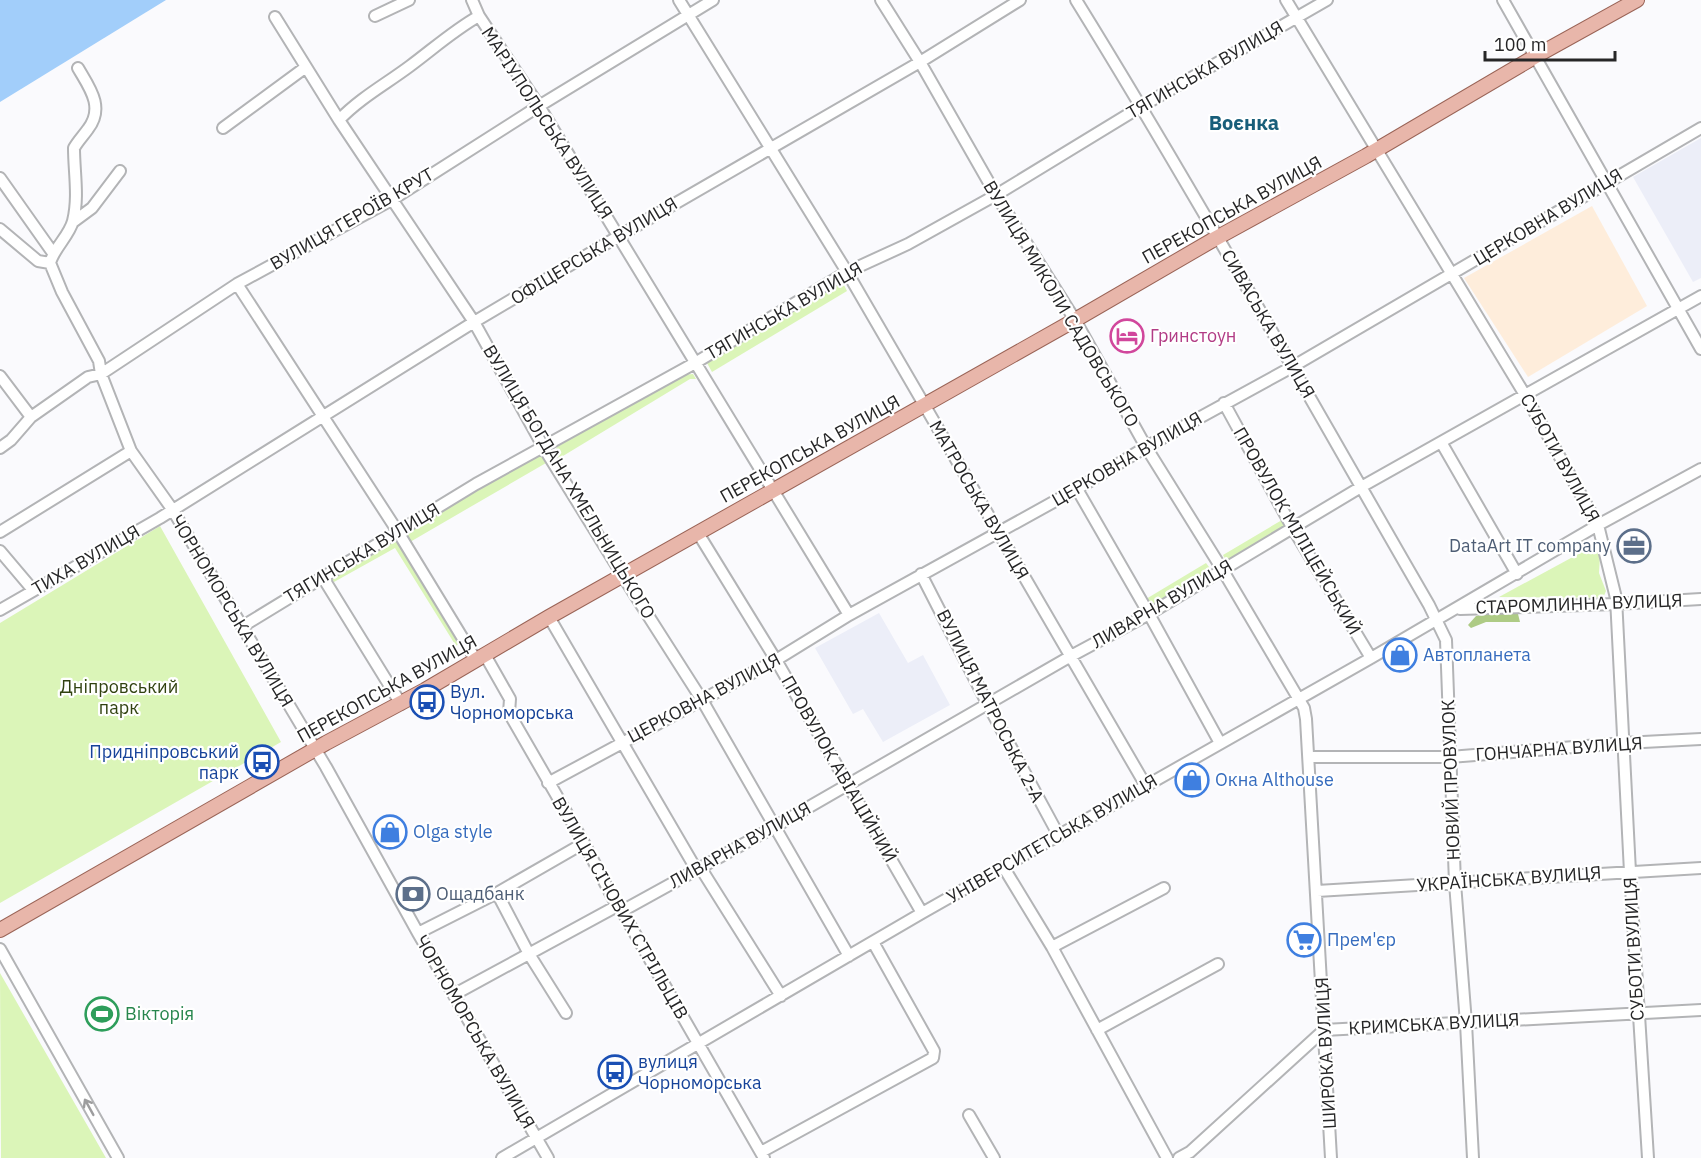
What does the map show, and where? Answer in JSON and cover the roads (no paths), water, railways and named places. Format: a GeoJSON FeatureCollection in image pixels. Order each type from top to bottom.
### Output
{"type":"FeatureCollection","features":[{"type":"Feature","properties":{"kind":"main road","name":"ПЕРЕКОПСЬКА ВУЛИЦЯ"},"geometry":{"type":"LineString","coordinates":[[0,930],[1637,0]]}},
{"type":"Feature","properties":{"kind":"street"},"geometry":{"type":"LineString","coordinates":[[375,16],[409,0]]}},
{"type":"Feature","properties":{"kind":"street","name":"МАРІУПОЛЬСЬКА ВУЛИЦЯ"},"geometry":{"type":"LineString","coordinates":[[472,0],[479,16],[539,106],[849,615]]}},
{"type":"Feature","properties":{"kind":"street","name":"МАТРОСЬКА ВУЛИЦЯ"},"geometry":{"type":"LineString","coordinates":[[678,0],[847,272],[1146,786]]}},
{"type":"Feature","properties":{"kind":"street","name":"ВУЛИЦЯ ГЕРОЇВ КРУТ"},"geometry":{"type":"LineString","coordinates":[[0,448],[11,440],[31,417],[88,377],[101,375],[237,284],[393,199],[539,106],[713,0]]}},
{"type":"Feature","properties":{"kind":"street","name":"ВУЛИЦЯ МИКОЛИ САДОВСЬКОГО"},"geometry":{"type":"LineString","coordinates":[[881,0],[920,62],[996,195],[1075,320],[1146,447],[1222,569],[1298,699]]}},
{"type":"Feature","properties":{"kind":"street","name":"ОФІЦЕРСЬКА ВУЛИЦЯ"},"geometry":{"type":"LineString","coordinates":[[172,509],[474,322],[920,62],[1020,0]]}},
{"type":"Feature","properties":{"kind":"street","name":"СИВАСЬКА ВУЛИЦЯ"},"geometry":{"type":"LineString","coordinates":[[1076,0],[1142,106],[1437,620]]}},
{"type":"Feature","properties":{"kind":"street","name":"СУБОТИ ВУЛИЦЯ"},"geometry":{"type":"LineString","coordinates":[[1286,0],[1526,395],[1598,525],[1616,604],[1648,1158]]}},
{"type":"Feature","properties":{"kind":"street","name":"ТЯГИНСЬКА ВУЛИЦЯ"},"geometry":{"type":"LineString","coordinates":[[243,626],[476,484],[695,363],[847,272],[908,244],[996,195],[1142,106],[1327,0]]}},
{"type":"Feature","properties":{"kind":"street"},"geometry":{"type":"LineString","coordinates":[[1503,0],[1701,349]]}},
{"type":"Feature","properties":{"kind":"street"},"geometry":{"type":"LineString","coordinates":[[339,120],[355,104],[479,16]]}},
{"type":"Feature","properties":{"kind":"street","name":"ВУЛИЦЯ БОГДАНА ХМЕЛЬНИЦЬКОГО"},"geometry":{"type":"LineString","coordinates":[[275,17],[339,120],[474,322],[544,448],[702,700],[849,956]]}},
{"type":"Feature","properties":{"kind":"street"},"geometry":{"type":"LineString","coordinates":[[224,128],[306,67]]}},
{"type":"Feature","properties":{"kind":"street"},"geometry":{"type":"LineString","coordinates":[[73,222],[76,190],[74,148],[92,123],[95,104],[95,96],[78,68]]}},
{"type":"Feature","properties":{"kind":"street","name":"ЦЕРКОВНА ВУЛИЦЯ"},"geometry":{"type":"LineString","coordinates":[[548,783],[776,660],[921,574],[1292,367],[1605,182],[1701,128]]}},
{"type":"Feature","properties":{"kind":"street"},"geometry":{"type":"LineString","coordinates":[[0,229],[38,261],[51,258],[73,222],[92,208],[120,171]]}},
{"type":"Feature","properties":{"kind":"street","name":"ЧОРНОМОРСЬКА ВУЛИЦЯ"},"geometry":{"type":"LineString","coordinates":[[0,178],[51,258],[62,292],[99,361],[101,375],[131,451],[172,509],[243,626],[548,1158]]}},
{"type":"Feature","properties":{"kind":"street","name":"ВУЛИЦЯ СІЧОВИХ СТРІЛЬЦІВ"},"geometry":{"type":"LineString","coordinates":[[237,284],[322,418],[480,658],[510,699],[509,713],[762,1155]]}},
{"type":"Feature","properties":{"kind":"street","name":"ЛИВАРНА ВУЛИЦЯ"},"geometry":{"type":"LineString","coordinates":[[455,994],[776,826],[1071,656],[1149,614],[1361,486],[1701,296]]}},
{"type":"Feature","properties":{"kind":"street"},"geometry":{"type":"LineString","coordinates":[[0,376],[31,417]]}},
{"type":"Feature","properties":{"kind":"street","name":"ПРОВУЛОК МІЛІЦЕЙСЬКИЙ"},"geometry":{"type":"LineString","coordinates":[[1224,403],[1292,527],[1371,658]]}},
{"type":"Feature","properties":{"kind":"street"},"geometry":{"type":"LineString","coordinates":[[1441,442],[1517,574]]}},
{"type":"Feature","properties":{"kind":"street"},"geometry":{"type":"LineString","coordinates":[[0,532],[131,451]]}},
{"type":"Feature","properties":{"kind":"street","name":"УНІВЕРСИТЕТСЬКА ВУЛИЦЯ"},"geometry":{"type":"LineString","coordinates":[[502,1158],[922,913],[1371,658],[1598,525],[1701,469]]}},
{"type":"Feature","properties":{"kind":"street"},"geometry":{"type":"LineString","coordinates":[[1077,489],[1220,743]]}},
{"type":"Feature","properties":{"kind":"street","name":"ТИХА ВУЛИЦЯ"},"geometry":{"type":"LineString","coordinates":[[0,610],[172,509]]}},
{"type":"Feature","properties":{"kind":"street","name":"ПРОВУЛОК АВІАЦІЙНИЙ"},"geometry":{"type":"LineString","coordinates":[[698,533],[776,660],[922,913]]}},
{"type":"Feature","properties":{"kind":"street"},"geometry":{"type":"LineString","coordinates":[[0,551],[33,590]]}},
{"type":"Feature","properties":{"kind":"street","name":"ВУЛИЦЯ МАТРОСЬКА 2-А"},"geometry":{"type":"LineString","coordinates":[[921,574],[987,704],[1059,837]]}},
{"type":"Feature","properties":{"kind":"street"},"geometry":{"type":"LineString","coordinates":[[322,576],[401,704]]}},
{"type":"Feature","properties":{"kind":"street","name":"СТАРОМЛИННА ВУЛИЦЯ"},"geometry":{"type":"LineString","coordinates":[[1456,609],[1701,599]]}},
{"type":"Feature","properties":{"kind":"street"},"geometry":{"type":"LineString","coordinates":[[549,617],[698,868],[781,996]]}},
{"type":"Feature","properties":{"kind":"street","name":"НОВИЙ ПРОВУЛОК"},"geometry":{"type":"LineString","coordinates":[[1437,620],[1446,640],[1455,883],[1466,1023],[1473,1158]]}},
{"type":"Feature","properties":{"kind":"street","name":"ШИРОКА ВУЛИЦЯ"},"geometry":{"type":"LineString","coordinates":[[1298,699],[1306,714],[1331,1158]]}},
{"type":"Feature","properties":{"kind":"street","name":"ГОНЧАРНА ВУЛИЦЯ"},"geometry":{"type":"LineString","coordinates":[[1309,758],[1450,757],[1624,743],[1701,740]]}},
{"type":"Feature","properties":{"kind":"street"},"geometry":{"type":"LineString","coordinates":[[418,933],[497,893],[584,843]]}},
{"type":"Feature","properties":{"kind":"street"},"geometry":{"type":"LineString","coordinates":[[1004,868],[1052,947],[1167,1158]]}},
{"type":"Feature","properties":{"kind":"street","name":"УКРАЇНСЬКА ВУЛИЦЯ"},"geometry":{"type":"LineString","coordinates":[[1317,891],[1701,868]]}},
{"type":"Feature","properties":{"kind":"street"},"geometry":{"type":"LineString","coordinates":[[1052,947],[1164,888]]}},
{"type":"Feature","properties":{"kind":"street"},"geometry":{"type":"LineString","coordinates":[[497,893],[529,954],[566,1013]]}},
{"type":"Feature","properties":{"kind":"street"},"geometry":{"type":"LineString","coordinates":[[762,1155],[933,1058],[934,1051],[873,942]]}},
{"type":"Feature","properties":{"kind":"street"},"geometry":{"type":"LineString","coordinates":[[0,949],[117,1158]]}},
{"type":"Feature","properties":{"kind":"street"},"geometry":{"type":"LineString","coordinates":[[1097,1030],[1218,964]]}},
{"type":"Feature","properties":{"kind":"street","name":"КРИМСЬКА ВУЛИЦЯ"},"geometry":{"type":"LineString","coordinates":[[1179,1158],[1190,1152],[1324,1030],[1701,1010]]}},
{"type":"Feature","properties":{"kind":"street"},"geometry":{"type":"LineString","coordinates":[[969,1115],[994,1158]]}},
{"type":"Feature","properties":{"kind":"water"},"geometry":{"type":"Polygon","coordinates":[[[0,0],[166,0],[0,102],[0,0]]]}},
{"type":"Feature","properties":{"kind":"place","name":"Гринстоун"},"geometry":{"type":"Point","coordinates":[1127,336]}},
{"type":"Feature","properties":{"kind":"place","name":"DataArt IT company"},"geometry":{"type":"Point","coordinates":[1634,546]}},
{"type":"Feature","properties":{"kind":"place","name":"Автопланета"},"geometry":{"type":"Point","coordinates":[1400,655]}},
{"type":"Feature","properties":{"kind":"place","name":"Вул. Чорноморська"},"geometry":{"type":"Point","coordinates":[427,702]}},
{"type":"Feature","properties":{"kind":"place","name":"Придніпровський парк"},"geometry":{"type":"Point","coordinates":[262,762]}},
{"type":"Feature","properties":{"kind":"place","name":"Окна Althouse"},"geometry":{"type":"Point","coordinates":[1192,780]}},
{"type":"Feature","properties":{"kind":"place","name":"Olga style"},"geometry":{"type":"Point","coordinates":[390,832]}},
{"type":"Feature","properties":{"kind":"place","name":"Ощадбанк"},"geometry":{"type":"Point","coordinates":[413,894]}},
{"type":"Feature","properties":{"kind":"place","name":"Прем'єр"},"geometry":{"type":"Point","coordinates":[1304,940]}},
{"type":"Feature","properties":{"kind":"place","name":"Вікторія"},"geometry":{"type":"Point","coordinates":[102,1014]}},
{"type":"Feature","properties":{"kind":"place","name":"вулиця Чорноморська"},"geometry":{"type":"Point","coordinates":[615,1072]}},
{"type":"Feature","properties":{"kind":"district","name":"Воєнка"},"geometry":{"type":"Point","coordinates":[1244,123]}},
{"type":"Feature","properties":{"kind":"park label","name":"Дніпровський парк"},"geometry":{"type":"Point","coordinates":[119,697]}}]}
